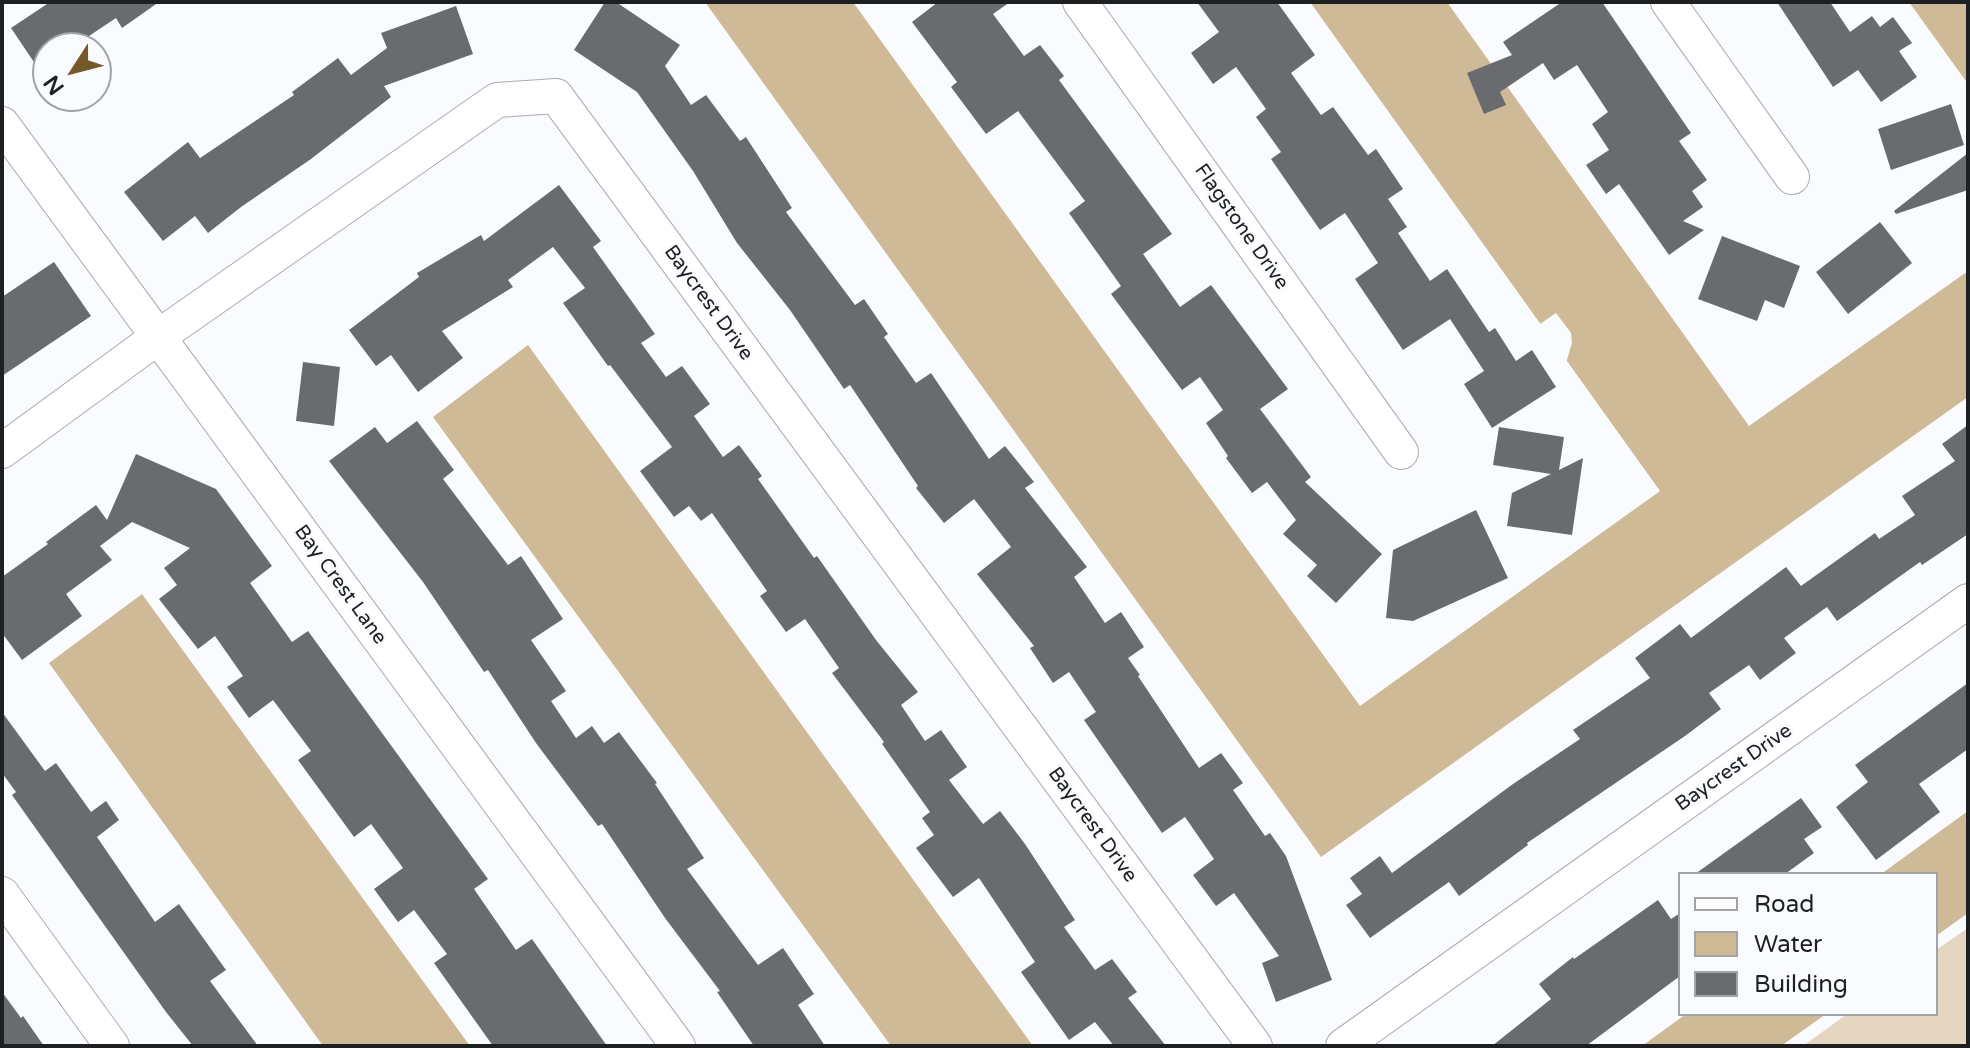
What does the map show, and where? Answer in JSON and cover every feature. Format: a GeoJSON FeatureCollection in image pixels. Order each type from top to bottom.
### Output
{"type":"FeatureCollection","features":[{"type":"Feature","properties":{"kind":"street","name":"Flagstone Drive"},"geometry":{"type":"LineString","coordinates":[[1080,2],[1401,452]]}},
{"type":"Feature","properties":{"kind":"street"},"geometry":{"type":"LineString","coordinates":[[1668,2],[1792,177]]}},
{"type":"Feature","properties":{"kind":"street","name":"Baycrest Drive"},"geometry":{"type":"LineString","coordinates":[[2,451],[158,337],[497,100],[556,96],[1255,1046]]}},
{"type":"Feature","properties":{"kind":"street","name":"Bay Crest Lane"},"geometry":{"type":"LineString","coordinates":[[2,124],[678,1046]]}},
{"type":"Feature","properties":{"kind":"street","name":"Baycrest Drive"},"geometry":{"type":"LineString","coordinates":[[1343,1046],[1968,601]]}},
{"type":"Feature","properties":{"kind":"street"},"geometry":{"type":"LineString","coordinates":[[2,894],[112,1046]]}},
{"type":"Feature","properties":{"kind":"shaded area"},"geometry":{"type":"Polygon","coordinates":[[[1968,928],[1968,1046],[1803,1046],[1844,1016],[1938,1016],[1938,949],[1968,928]]]}},
{"type":"Feature","properties":{"kind":"water"},"geometry":{"type":"Polygon","coordinates":[[[705,2],[853,2],[1360,706],[1660,491],[1310,2],[1447,2],[1749,426],[1968,271],[1968,397],[1321,857],[705,2]]]}},
{"type":"Feature","properties":{"kind":"water"},"geometry":{"type":"Polygon","coordinates":[[[1909,2],[1968,2],[1968,84],[1909,2]]]}},
{"type":"Feature","properties":{"kind":"water"},"geometry":{"type":"Polygon","coordinates":[[[528,345],[1033,1046],[891,1046],[433,417],[528,345]]]}},
{"type":"Feature","properties":{"kind":"water"},"geometry":{"type":"Polygon","coordinates":[[[142,594],[470,1046],[323,1046],[49,663],[142,594]]]}},
{"type":"Feature","properties":{"kind":"water"},"geometry":{"type":"Polygon","coordinates":[[[1968,811],[1968,913],[1938,935],[1938,872],[1884,872],[1968,811]]]}},
{"type":"Feature","properties":{"kind":"water"},"geometry":{"type":"Polygon","coordinates":[[[1683,1016],[1823,1016],[1781,1046],[1642,1046],[1683,1016]]]}},
{"type":"Feature","properties":{"kind":"pier"},"geometry":{"type":"Polygon","coordinates":[[[1556,313],[1571,333],[1572,343],[1566,363],[1537,326],[1556,313]]]}},
{"type":"Feature","properties":{"kind":"building"},"geometry":{"type":"Polygon","coordinates":[[[50,2],[159,2],[122,28],[116,18],[95,32],[32,32],[32,59],[11,28],[50,2]]]}},
{"type":"Feature","properties":{"kind":"building"},"geometry":{"type":"Polygon","coordinates":[[[605,2],[616,2],[680,45],[665,66],[691,105],[706,95],[740,141],[746,137],[792,208],[786,212],[855,305],[864,299],[888,334],[884,337],[916,383],[931,373],[989,459],[1005,446],[1034,482],[1025,488],[1087,567],[1074,577],[1105,623],[1121,612],[1144,647],[1128,658],[1199,768],[1221,753],[1243,783],[1233,790],[1265,836],[1270,833],[1286,856],[1332,980],[1276,1002],[1262,963],[1279,956],[1234,893],[1216,906],[1193,875],[1214,859],[1185,817],[1162,833],[1084,720],[1096,712],[1069,672],[1053,683],[1030,648],[1034,646],[977,574],[1011,547],[974,499],[944,523],[916,488],[918,486],[850,385],[844,389],[790,310],[737,243],[693,171],[637,92],[574,50],[605,2]]]}},
{"type":"Feature","properties":{"kind":"building"},"geometry":{"type":"Polygon","coordinates":[[[938,2],[1010,2],[993,14],[1024,56],[1040,45],[1064,76],[1059,80],[1172,234],[1143,254],[1180,307],[1211,285],[1288,389],[1260,409],[1311,477],[1305,482],[1382,554],[1336,603],[1307,576],[1317,565],[1283,534],[1296,520],[1267,482],[1252,493],[1226,458],[1228,456],[1206,423],[1223,410],[1200,377],[1182,390],[1111,294],[1121,286],[1069,213],[1085,201],[1018,111],[986,134],[951,87],[957,82],[912,22],[938,2]]]}},
{"type":"Feature","properties":{"kind":"building"},"geometry":{"type":"Polygon","coordinates":[[[1197,2],[1277,2],[1315,55],[1291,73],[1321,115],[1333,107],[1368,155],[1376,149],[1403,189],[1388,199],[1407,227],[1398,233],[1430,281],[1447,269],[1489,332],[1495,328],[1516,361],[1532,350],[1556,387],[1492,428],[1464,384],[1484,371],[1450,319],[1403,350],[1355,279],[1378,263],[1345,213],[1320,230],[1271,159],[1281,152],[1256,117],[1266,109],[1236,67],[1213,84],[1191,53],[1219,32],[1197,2]]]}},
{"type":"Feature","properties":{"kind":"building"},"geometry":{"type":"Polygon","coordinates":[[[1562,2],[1602,2],[1691,133],[1679,141],[1707,180],[1692,191],[1703,207],[1683,221],[1704,230],[1669,255],[1619,184],[1606,194],[1586,165],[1609,150],[1592,124],[1608,112],[1577,65],[1554,80],[1543,63],[1500,92],[1506,105],[1484,114],[1467,73],[1512,55],[1503,42],[1562,2]]]}},
{"type":"Feature","properties":{"kind":"building"},"geometry":{"type":"Polygon","coordinates":[[[1777,2],[1830,2],[1850,32],[1872,16],[1880,27],[1893,17],[1912,43],[1899,51],[1917,77],[1881,102],[1858,70],[1833,87],[1777,2]]]}},
{"type":"Feature","properties":{"kind":"building"},"geometry":{"type":"Polygon","coordinates":[[[456,6],[473,54],[384,86],[391,97],[208,233],[195,216],[163,241],[124,192],[188,142],[200,158],[294,95],[292,92],[338,58],[351,75],[387,48],[381,33],[456,6]]]}},
{"type":"Feature","properties":{"kind":"building"},"geometry":{"type":"Polygon","coordinates":[[[1951,104],[1964,145],[1891,170],[1878,129],[1951,104]]]}},
{"type":"Feature","properties":{"kind":"building"},"geometry":{"type":"Polygon","coordinates":[[[1968,153],[1968,190],[1896,214],[1894,211],[1968,153]]]}},
{"type":"Feature","properties":{"kind":"building"},"geometry":{"type":"Polygon","coordinates":[[[559,185],[601,241],[593,247],[655,334],[641,343],[666,377],[682,366],[710,404],[694,416],[723,457],[739,445],[762,476],[758,479],[814,558],[817,556],[876,640],[918,692],[901,705],[925,741],[941,730],[967,767],[949,780],[983,824],[1000,811],[1075,920],[1064,927],[1095,970],[1112,959],[1137,992],[1128,998],[1166,1046],[1114,1046],[1095,1022],[1069,1040],[1021,972],[1035,962],[979,878],[953,897],[916,848],[934,835],[922,818],[930,812],[882,744],[884,742],[832,673],[839,668],[805,619],[786,632],[760,596],[767,591],[712,513],[701,521],[689,506],[674,517],[640,471],[672,447],[563,303],[585,288],[553,247],[508,280],[513,287],[442,331],[463,358],[418,392],[391,355],[376,366],[349,330],[419,277],[417,273],[481,235],[484,241],[559,185]]]}},
{"type":"Feature","properties":{"kind":"building"},"geometry":{"type":"Polygon","coordinates":[[[1880,222],[1912,263],[1848,314],[1816,272],[1880,222]]]}},
{"type":"Feature","properties":{"kind":"building"},"geometry":{"type":"Polygon","coordinates":[[[1722,236],[1800,266],[1784,308],[1765,300],[1757,321],[1698,299],[1722,236]]]}},
{"type":"Feature","properties":{"kind":"building"},"geometry":{"type":"Polygon","coordinates":[[[54,262],[91,316],[2,376],[2,297],[54,262]]]}},
{"type":"Feature","properties":{"kind":"building"},"geometry":{"type":"Polygon","coordinates":[[[303,362],[340,367],[334,426],[296,421],[303,362]]]}},
{"type":"Feature","properties":{"kind":"building"},"geometry":{"type":"Polygon","coordinates":[[[417,421],[454,470],[443,479],[508,565],[521,556],[563,619],[531,640],[566,691],[551,701],[576,738],[592,726],[604,743],[619,732],[657,783],[704,858],[687,869],[758,965],[783,948],[814,994],[798,1005],[825,1046],[754,1046],[717,992],[720,991],[665,918],[602,824],[598,826],[536,743],[488,670],[484,672],[423,582],[329,461],[375,427],[387,443],[417,421]]]}},
{"type":"Feature","properties":{"kind":"building"},"geometry":{"type":"Polygon","coordinates":[[[1968,425],[1968,534],[1922,565],[1920,562],[1837,621],[1827,607],[1784,638],[1796,653],[1760,680],[1749,665],[1709,693],[1721,709],[1685,736],[1527,843],[1459,896],[1449,882],[1370,938],[1346,905],[1362,894],[1350,878],[1380,856],[1392,873],[1580,739],[1573,730],[1650,678],[1635,658],[1680,624],[1691,638],[1786,567],[1801,586],[1875,533],[1879,539],[1915,515],[1902,496],[1955,461],[1942,444],[1968,425]]]}},
{"type":"Feature","properties":{"kind":"building"},"geometry":{"type":"Polygon","coordinates":[[[1499,427],[1564,437],[1559,470],[1583,458],[1572,535],[1507,526],[1512,493],[1551,474],[1493,465],[1499,427]]]}},
{"type":"Feature","properties":{"kind":"building"},"geometry":{"type":"Polygon","coordinates":[[[136,454],[216,489],[272,566],[250,583],[292,642],[308,631],[488,879],[474,889],[516,950],[532,939],[607,1046],[493,1046],[434,963],[447,954],[414,910],[398,922],[374,889],[403,868],[371,824],[354,837],[298,760],[311,751],[273,700],[249,718],[227,687],[243,676],[215,636],[198,649],[159,599],[177,585],[164,568],[190,548],[132,522],[100,546],[112,560],[66,594],[82,616],[22,660],[2,633],[2,577],[96,505],[107,520],[136,454]]]}},
{"type":"Feature","properties":{"kind":"building"},"geometry":{"type":"Polygon","coordinates":[[[1476,510],[1508,578],[1413,621],[1386,618],[1393,550],[1476,510]]]}},
{"type":"Feature","properties":{"kind":"building"},"geometry":{"type":"Polygon","coordinates":[[[1968,683],[1968,749],[1919,784],[1940,812],[1876,860],[1836,807],[1868,782],[1855,765],[1968,683]]]}},
{"type":"Feature","properties":{"kind":"building"},"geometry":{"type":"Polygon","coordinates":[[[2,712],[45,771],[56,763],[91,812],[106,801],[119,820],[97,837],[155,922],[179,904],[226,970],[210,981],[258,1046],[193,1046],[166,1012],[12,795],[16,792],[2,773],[2,712]]]}},
{"type":"Feature","properties":{"kind":"building"},"geometry":{"type":"Polygon","coordinates":[[[1801,798],[1822,827],[1804,839],[1814,853],[1788,872],[1698,872],[1801,798]]]}},
{"type":"Feature","properties":{"kind":"building"},"geometry":{"type":"Polygon","coordinates":[[[1658,900],[1671,919],[1678,914],[1678,977],[1586,1046],[1492,1046],[1551,999],[1539,984],[1658,900]]]}},
{"type":"Feature","properties":{"kind":"building"},"geometry":{"type":"Polygon","coordinates":[[[2,992],[21,1018],[23,1016],[44,1046],[2,1046],[2,992]]]}}]}
